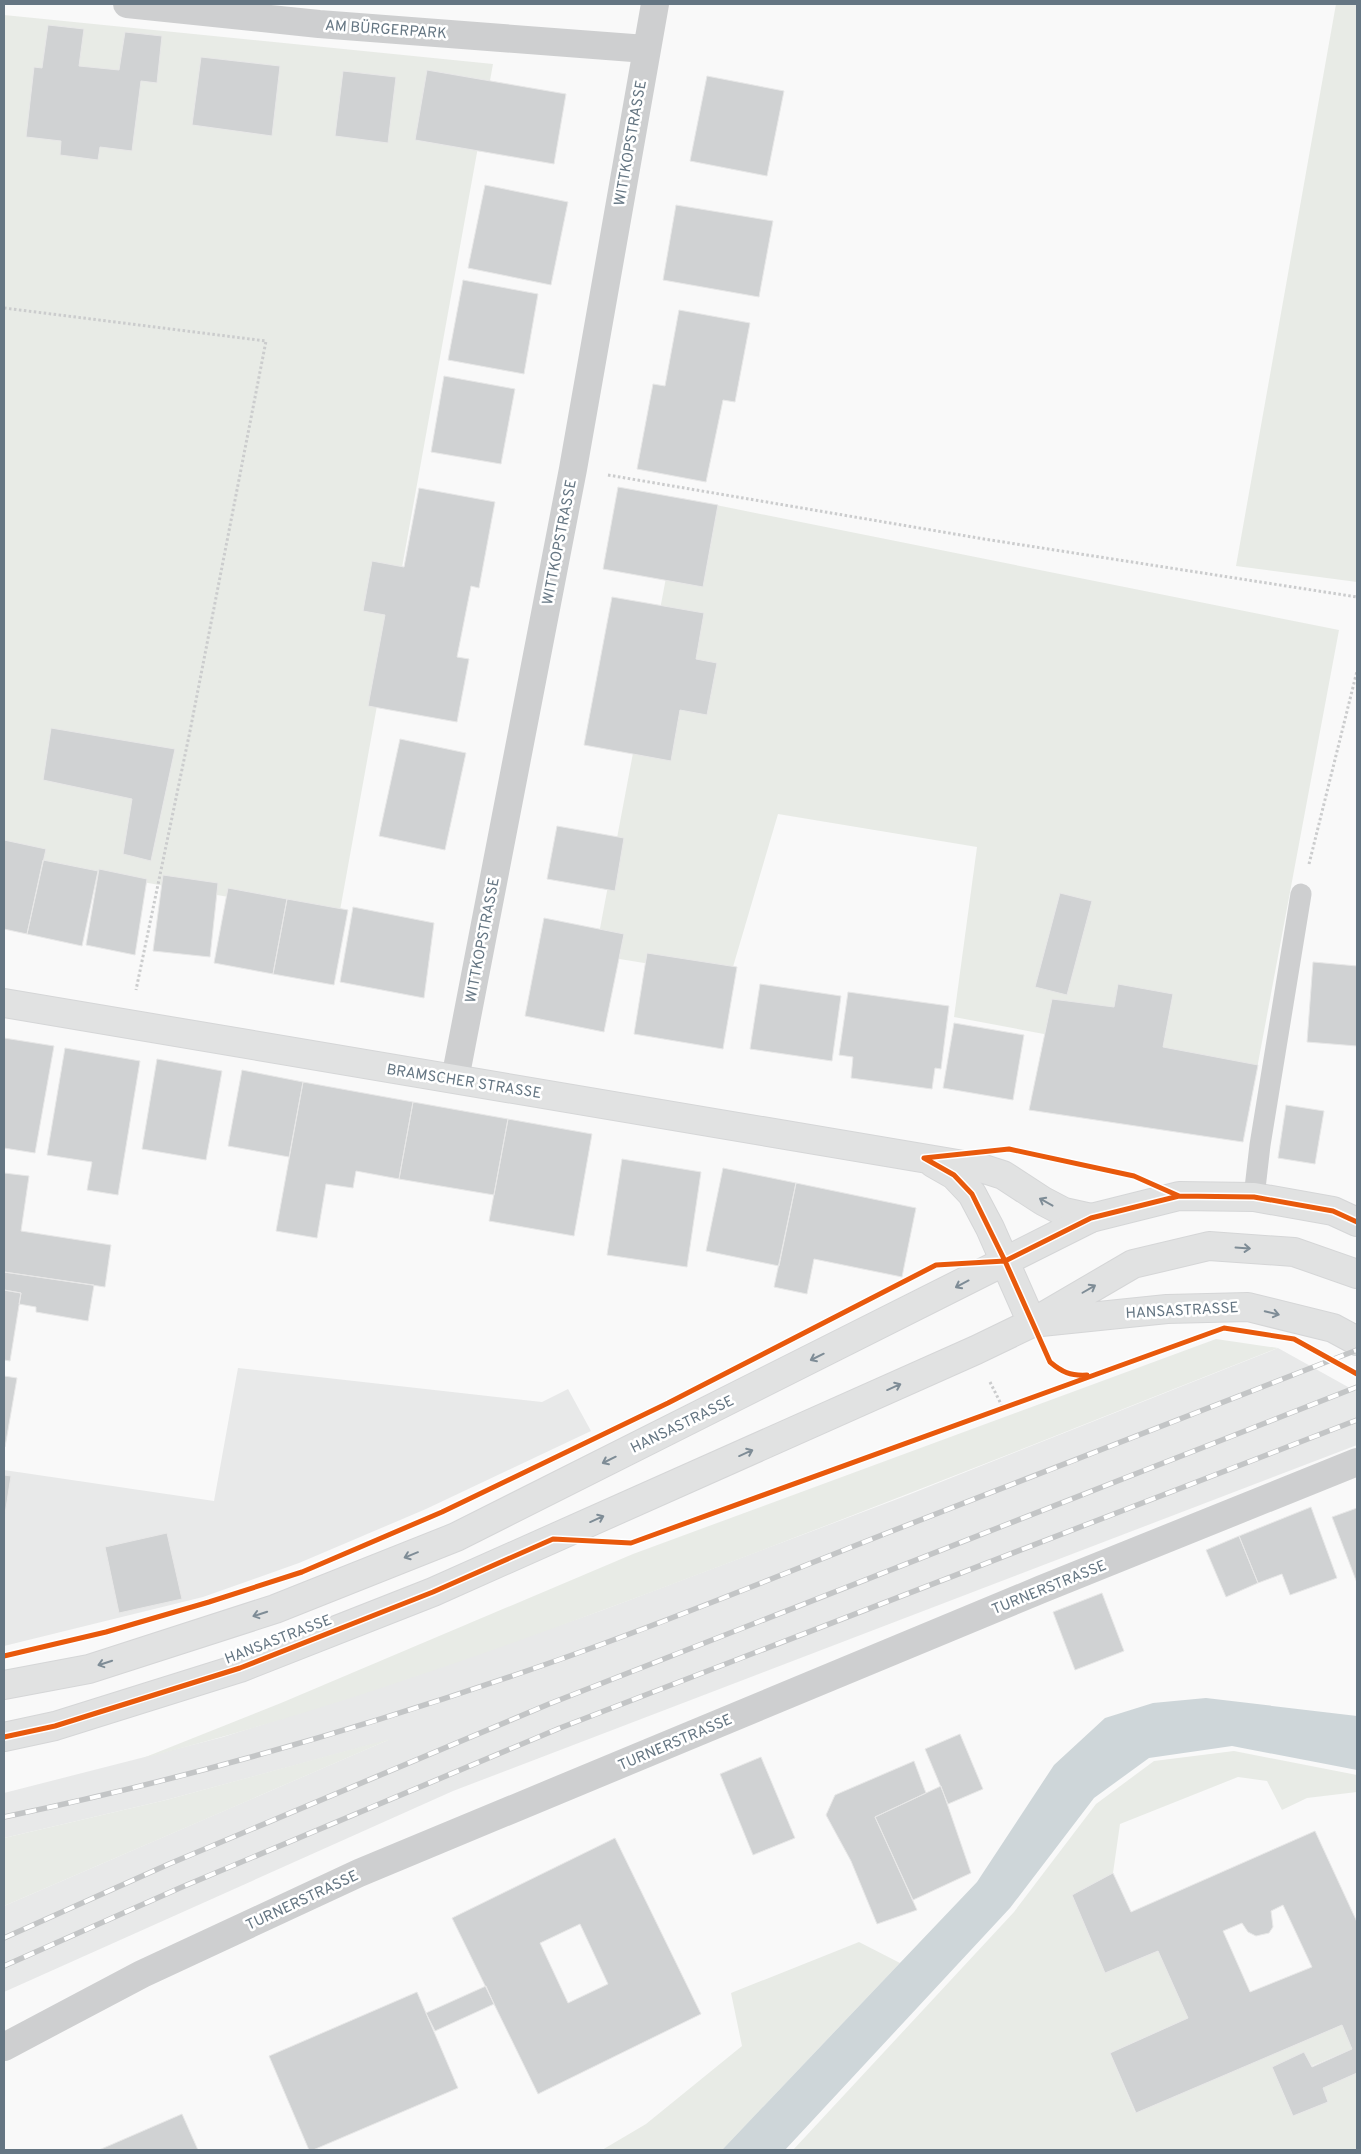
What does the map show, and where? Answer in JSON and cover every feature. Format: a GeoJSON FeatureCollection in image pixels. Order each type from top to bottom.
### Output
{"type":"FeatureCollection","features":[{"type":"Feature","properties":{"kind":"main road","name":"BRAMSCHER STRASSE"},"geometry":{"type":"LineString","coordinates":[[4,1003],[981,1168],[1003,1175],[1064,1212],[1091,1218]]}},
{"type":"Feature","properties":{"kind":"main road","name":"BRAMSCHER STRASSE"},"geometry":{"type":"LineString","coordinates":[[924,1158],[954,1175],[972,1194],[1005,1261],[1032,1323]]}},
{"type":"Feature","properties":{"kind":"main road","name":"HANSASTRASSE"},"geometry":{"type":"LineString","coordinates":[[4,1685],[88,1669],[274,1609],[456,1536],[948,1292],[1091,1218],[1179,1196],[1254,1197],[1333,1211],[1357,1222]]}},
{"type":"Feature","properties":{"kind":"main road","name":"HANSASTRASSE"},"geometry":{"type":"LineString","coordinates":[[4,1737],[55,1726],[240,1668],[433,1592],[956,1359],[1032,1323],[1133,1264],[1209,1246],[1294,1252],[1357,1274]]}},
{"type":"Feature","properties":{"kind":"main road","name":"HANSASTRASSE"},"geometry":{"type":"LineString","coordinates":[[1032,1323],[1167,1309],[1248,1307],[1333,1328],[1357,1341]]}},
{"type":"Feature","properties":{"kind":"street","name":"AM BÜRGERPARK"},"geometry":{"type":"LineString","coordinates":[[127,4],[319,24],[646,49]]}},
{"type":"Feature","properties":{"kind":"street","name":"WITTKOPSTRASSE"},"geometry":{"type":"LineString","coordinates":[[455,1079],[573,469],[655,4]]}},
{"type":"Feature","properties":{"kind":"street","name":"TURNERSTRASSE"},"geometry":{"type":"LineString","coordinates":[[4,2047],[142,1974],[359,1873],[1042,1589],[1357,1462]]}},
{"type":"Feature","properties":{"kind":"lane"},"geometry":{"type":"LineString","coordinates":[[1254,1197],[1260,1145],[1301,894]]}},
{"type":"Feature","properties":{"kind":"path"},"geometry":{"type":"LineString","coordinates":[[4,308],[266,341],[192,721],[129,1024]]}},
{"type":"Feature","properties":{"kind":"path"},"geometry":{"type":"LineString","coordinates":[[573,469],[984,539],[1357,597]]}},
{"type":"Feature","properties":{"kind":"path"},"geometry":{"type":"LineString","coordinates":[[1301,894],[1357,671]]}},
{"type":"Feature","properties":{"kind":"shaded area"},"geometry":{"type":"Polygon","coordinates":[[[1336,4],[1357,4],[1357,582],[1236,566],[1336,4]]]}},
{"type":"Feature","properties":{"kind":"shaded area"},"geometry":{"type":"Polygon","coordinates":[[[4,15],[493,64],[339,916],[4,858],[4,15]]]}},
{"type":"Feature","properties":{"kind":"shaded area"},"geometry":{"type":"Polygon","coordinates":[[[681,498],[1339,630],[1256,1074],[954,1017],[977,847],[778,814],[730,977],[595,955],[681,498]]]}},
{"type":"Feature","properties":{"kind":"shaded area"},"geometry":{"type":"Polygon","coordinates":[[[1216,1339],[1278,1348],[993,1461],[568,1623],[357,1696],[215,1739],[143,1758],[281,1703],[633,1554],[1216,1339]]]}},
{"type":"Feature","properties":{"kind":"shaded area"},"geometry":{"type":"Polygon","coordinates":[[[1278,1348],[1357,1392],[1357,1445],[453,1791],[4,1992],[4,1906],[388,1740],[166,1800],[4,1838],[4,1793],[223,1737],[409,1678],[603,1610],[908,1495],[1278,1348]]]}},
{"type":"Feature","properties":{"kind":"shaded area"},"geometry":{"type":"Polygon","coordinates":[[[238,1368],[542,1402],[568,1389],[591,1431],[426,1509],[299,1563],[203,1597],[4,1646],[4,1470],[214,1501],[238,1368]]]}},
{"type":"Feature","properties":{"kind":"shaded area"},"geometry":{"type":"Polygon","coordinates":[[[1206,1698],[1357,1716],[1357,1770],[1232,1746],[1149,1758],[1094,1798],[1010,1908],[785,2150],[722,2150],[977,1882],[1054,1765],[1105,1718],[1153,1703],[1206,1698]]]}},
{"type":"Feature","properties":{"kind":"shaded area"},"geometry":{"type":"Polygon","coordinates":[[[393,1738],[4,1906],[4,1838],[166,1800],[393,1738]]]}},
{"type":"Feature","properties":{"kind":"shaded area"},"geometry":{"type":"Polygon","coordinates":[[[1234,1751],[1357,1775],[1357,1792],[1307,1798],[1282,1810],[1267,1781],[1238,1777],[1120,1824],[1113,1873],[1072,1895],[1105,1973],[1158,1951],[1188,2018],[1110,2053],[1135,2112],[1342,2025],[1352,2049],[1312,2066],[1304,2053],[1272,2067],[1293,2116],[1328,2102],[1323,2088],[1357,2073],[1357,2150],[793,2150],[1014,1912],[1096,1804],[1154,1761],[1234,1751]]]}},
{"type":"Feature","properties":{"kind":"shaded area"},"geometry":{"type":"Polygon","coordinates":[[[859,1942],[900,1963],[722,2150],[602,2150],[646,2124],[742,2046],[731,1993],[859,1942]]]}},
{"type":"Feature","properties":{"kind":"building"},"geometry":{"type":"Polygon","coordinates":[[[48,25],[84,29],[79,66],[119,70],[125,32],[162,36],[157,83],[141,81],[132,151],[100,147],[98,160],[60,155],[61,141],[26,137],[34,67],[42,68],[48,25]]]}},
{"type":"Feature","properties":{"kind":"building"},"geometry":{"type":"Polygon","coordinates":[[[201,57],[280,66],[272,136],[192,125],[201,57]]]}},
{"type":"Feature","properties":{"kind":"building"},"geometry":{"type":"Polygon","coordinates":[[[427,70],[566,94],[554,164],[415,140],[427,70]]]}},
{"type":"Feature","properties":{"kind":"building"},"geometry":{"type":"Polygon","coordinates":[[[343,71],[396,77],[388,143],[335,136],[343,71]]]}},
{"type":"Feature","properties":{"kind":"building"},"geometry":{"type":"Polygon","coordinates":[[[707,76],[784,91],[767,176],[690,161],[707,76]]]}},
{"type":"Feature","properties":{"kind":"building"},"geometry":{"type":"Polygon","coordinates":[[[485,185],[568,202],[551,285],[468,268],[485,185]]]}},
{"type":"Feature","properties":{"kind":"building"},"geometry":{"type":"Polygon","coordinates":[[[676,205],[773,221],[759,297],[663,280],[676,205]]]}},
{"type":"Feature","properties":{"kind":"building"},"geometry":{"type":"Polygon","coordinates":[[[463,280],[538,294],[524,374],[448,360],[463,280]]]}},
{"type":"Feature","properties":{"kind":"building"},"geometry":{"type":"Polygon","coordinates":[[[679,310],[750,323],[735,402],[723,400],[706,482],[637,469],[653,384],[665,386],[679,310]]]}},
{"type":"Feature","properties":{"kind":"building"},"geometry":{"type":"Polygon","coordinates":[[[444,376],[515,389],[501,464],[431,452],[444,376]]]}},
{"type":"Feature","properties":{"kind":"building"},"geometry":{"type":"Polygon","coordinates":[[[618,487],[718,505],[703,587],[603,569],[618,487]]]}},
{"type":"Feature","properties":{"kind":"building"},"geometry":{"type":"Polygon","coordinates":[[[419,488],[495,502],[479,588],[471,586],[457,657],[469,659],[457,722],[368,706],[385,615],[363,611],[372,561],[404,567],[419,488]]]}},
{"type":"Feature","properties":{"kind":"building"},"geometry":{"type":"Polygon","coordinates":[[[612,597],[704,613],[696,659],[717,663],[707,715],[680,710],[671,761],[584,745],[612,597]]]}},
{"type":"Feature","properties":{"kind":"building"},"geometry":{"type":"Polygon","coordinates":[[[51,728],[175,749],[151,861],[123,854],[132,799],[43,780],[51,728]]]}},
{"type":"Feature","properties":{"kind":"building"},"geometry":{"type":"Polygon","coordinates":[[[400,739],[466,753],[445,850],[379,836],[400,739]]]}},
{"type":"Feature","properties":{"kind":"building"},"geometry":{"type":"Polygon","coordinates":[[[557,826],[624,838],[615,891],[547,879],[557,826]]]}},
{"type":"Feature","properties":{"kind":"building"},"geometry":{"type":"Polygon","coordinates":[[[4,840],[46,849],[27,934],[4,929],[4,840]]]}},
{"type":"Feature","properties":{"kind":"building"},"geometry":{"type":"Polygon","coordinates":[[[43,860],[98,871],[82,946],[27,934],[43,860]]]}},
{"type":"Feature","properties":{"kind":"building"},"geometry":{"type":"Polygon","coordinates":[[[99,869],[147,879],[135,955],[86,945],[99,869]]]}},
{"type":"Feature","properties":{"kind":"building"},"geometry":{"type":"Polygon","coordinates":[[[163,875],[218,883],[210,957],[153,951],[163,875]]]}},
{"type":"Feature","properties":{"kind":"building"},"geometry":{"type":"Polygon","coordinates":[[[228,888],[287,899],[273,974],[214,963],[228,888]]]}},
{"type":"Feature","properties":{"kind":"building"},"geometry":{"type":"Polygon","coordinates":[[[1060,893],[1092,901],[1067,995],[1035,987],[1060,893]]]}},
{"type":"Feature","properties":{"kind":"building"},"geometry":{"type":"Polygon","coordinates":[[[287,899],[348,910],[334,985],[273,974],[287,899]]]}},
{"type":"Feature","properties":{"kind":"building"},"geometry":{"type":"Polygon","coordinates":[[[353,907],[434,923],[424,998],[340,982],[353,907]]]}},
{"type":"Feature","properties":{"kind":"building"},"geometry":{"type":"Polygon","coordinates":[[[544,918],[624,934],[604,1032],[525,1016],[544,918]]]}},
{"type":"Feature","properties":{"kind":"building"},"geometry":{"type":"Polygon","coordinates":[[[647,953],[737,967],[723,1049],[634,1034],[647,953]]]}},
{"type":"Feature","properties":{"kind":"building"},"geometry":{"type":"Polygon","coordinates":[[[1313,962],[1357,966],[1357,1046],[1307,1042],[1313,962]]]}},
{"type":"Feature","properties":{"kind":"building"},"geometry":{"type":"Polygon","coordinates":[[[760,984],[841,996],[832,1061],[750,1049],[760,984]]]}},
{"type":"Feature","properties":{"kind":"building"},"geometry":{"type":"Polygon","coordinates":[[[1118,984],[1173,994],[1163,1047],[1258,1065],[1243,1142],[1029,1110],[1052,999],[1114,1007],[1118,984]]]}},
{"type":"Feature","properties":{"kind":"building"},"geometry":{"type":"Polygon","coordinates":[[[848,992],[949,1006],[941,1069],[935,1068],[932,1089],[851,1078],[853,1057],[839,1055],[848,992]]]}},
{"type":"Feature","properties":{"kind":"building"},"geometry":{"type":"Polygon","coordinates":[[[954,1023],[1024,1035],[1013,1100],[943,1088],[954,1023]]]}},
{"type":"Feature","properties":{"kind":"building"},"geometry":{"type":"Polygon","coordinates":[[[4,1038],[54,1046],[35,1153],[4,1148],[4,1038]]]}},
{"type":"Feature","properties":{"kind":"building"},"geometry":{"type":"Polygon","coordinates":[[[65,1048],[140,1061],[118,1195],[87,1190],[92,1162],[47,1155],[65,1048]]]}},
{"type":"Feature","properties":{"kind":"building"},"geometry":{"type":"Polygon","coordinates":[[[157,1059],[222,1071],[206,1160],[142,1149],[157,1059]]]}},
{"type":"Feature","properties":{"kind":"building"},"geometry":{"type":"Polygon","coordinates":[[[242,1070],[303,1082],[289,1157],[228,1146],[242,1070]]]}},
{"type":"Feature","properties":{"kind":"building"},"geometry":{"type":"Polygon","coordinates":[[[303,1082],[413,1102],[399,1179],[356,1171],[353,1188],[326,1184],[317,1238],[276,1231],[303,1082]]]}},
{"type":"Feature","properties":{"kind":"building"},"geometry":{"type":"Polygon","coordinates":[[[413,1102],[508,1119],[494,1195],[399,1179],[413,1102]]]}},
{"type":"Feature","properties":{"kind":"building"},"geometry":{"type":"Polygon","coordinates":[[[1286,1105],[1324,1111],[1315,1164],[1278,1158],[1286,1105]]]}},
{"type":"Feature","properties":{"kind":"building"},"geometry":{"type":"Polygon","coordinates":[[[508,1119],[592,1134],[574,1236],[489,1221],[508,1119]]]}},
{"type":"Feature","properties":{"kind":"building"},"geometry":{"type":"Polygon","coordinates":[[[622,1159],[701,1172],[687,1267],[607,1255],[622,1159]]]}},
{"type":"Feature","properties":{"kind":"building"},"geometry":{"type":"Polygon","coordinates":[[[723,1168],[796,1183],[779,1266],[706,1251],[723,1168]]]}},
{"type":"Feature","properties":{"kind":"building"},"geometry":{"type":"Polygon","coordinates":[[[4,1173],[29,1176],[21,1231],[111,1245],[105,1287],[4,1272],[4,1173]]]}},
{"type":"Feature","properties":{"kind":"building"},"geometry":{"type":"Polygon","coordinates":[[[796,1183],[916,1208],[902,1277],[814,1259],[807,1294],[774,1287],[796,1183]]]}},
{"type":"Feature","properties":{"kind":"building"},"geometry":{"type":"Polygon","coordinates":[[[4,1272],[94,1285],[88,1321],[36,1312],[36,1307],[19,1304],[21,1293],[4,1290],[4,1272]]]}},
{"type":"Feature","properties":{"kind":"building"},"geometry":{"type":"Polygon","coordinates":[[[4,1290],[21,1293],[10,1361],[4,1360],[4,1290]]]}},
{"type":"Feature","properties":{"kind":"building"},"geometry":{"type":"Polygon","coordinates":[[[4,1376],[17,1378],[5,1447],[4,1447],[4,1376]]]}},
{"type":"Feature","properties":{"kind":"building"},"geometry":{"type":"Polygon","coordinates":[[[4,1475],[11,1476],[4,1521],[4,1475]]]}},
{"type":"Feature","properties":{"kind":"building"},"geometry":{"type":"Polygon","coordinates":[[[1311,1507],[1337,1578],[1290,1595],[1282,1574],[1258,1583],[1239,1536],[1311,1507]]]}},
{"type":"Feature","properties":{"kind":"building"},"geometry":{"type":"Polygon","coordinates":[[[1357,1508],[1357,1583],[1332,1517],[1357,1508]]]}},
{"type":"Feature","properties":{"kind":"building"},"geometry":{"type":"Polygon","coordinates":[[[167,1533],[182,1599],[119,1613],[105,1547],[167,1533]]]}},
{"type":"Feature","properties":{"kind":"building"},"geometry":{"type":"Polygon","coordinates":[[[1239,1536],[1258,1583],[1226,1597],[1206,1550],[1239,1536]]]}},
{"type":"Feature","properties":{"kind":"building"},"geometry":{"type":"Polygon","coordinates":[[[1102,1593],[1124,1651],[1075,1670],[1053,1612],[1102,1593]]]}},
{"type":"Feature","properties":{"kind":"building"},"geometry":{"type":"Polygon","coordinates":[[[960,1734],[983,1789],[948,1804],[925,1749],[960,1734]]]}},
{"type":"Feature","properties":{"kind":"building"},"geometry":{"type":"Polygon","coordinates":[[[761,1757],[795,1838],[753,1855],[720,1774],[761,1757]]]}},
{"type":"Feature","properties":{"kind":"building"},"geometry":{"type":"Polygon","coordinates":[[[914,1761],[926,1793],[875,1817],[917,1910],[877,1924],[851,1861],[826,1815],[835,1795],[914,1761]]]}},
{"type":"Feature","properties":{"kind":"building"},"geometry":{"type":"Polygon","coordinates":[[[941,1786],[971,1873],[913,1900],[875,1817],[941,1786]]]}},
{"type":"Feature","properties":{"kind":"building"},"geometry":{"type":"Polygon","coordinates":[[[1315,1831],[1357,1922],[1357,2073],[1323,2088],[1328,2102],[1293,2116],[1272,2067],[1304,2052],[1312,2067],[1352,2049],[1342,2025],[1136,2113],[1110,2053],[1188,2018],[1158,1951],[1105,1973],[1072,1895],[1113,1873],[1131,1912],[1315,1831]],[[1283,1905],[1271,1911],[1273,1927],[1269,1933],[1256,1936],[1248,1932],[1242,1923],[1223,1931],[1250,1992],[1312,1967],[1283,1905]]]}},
{"type":"Feature","properties":{"kind":"building"},"geometry":{"type":"Polygon","coordinates":[[[615,1838],[701,2014],[538,2094],[452,1918],[615,1838]],[[580,1924],[540,1943],[568,2003],[608,1984],[580,1924]]]}},
{"type":"Feature","properties":{"kind":"building"},"geometry":{"type":"Polygon","coordinates":[[[486,1986],[494,2004],[435,2031],[426,2013],[486,1986]]]}},
{"type":"Feature","properties":{"kind":"building"},"geometry":{"type":"Polygon","coordinates":[[[417,1992],[458,2088],[313,2150],[309,2150],[269,2056],[417,1992]]]}},
{"type":"Feature","properties":{"kind":"building"},"geometry":{"type":"Polygon","coordinates":[[[182,2114],[198,2150],[99,2150],[182,2114]]]}},
{"type":"Feature","properties":{"kind":"railway"},"geometry":{"type":"LineString","coordinates":[[4,1817],[144,1785],[284,1748],[490,1684],[682,1614],[1357,1350]]}},
{"type":"Feature","properties":{"kind":"railway"},"geometry":{"type":"LineString","coordinates":[[4,1938],[169,1864],[549,1704],[1357,1387]]}},
{"type":"Feature","properties":{"kind":"railway"},"geometry":{"type":"LineString","coordinates":[[4,1966],[182,1887],[560,1728],[1357,1420]]}},
{"type":"Feature","properties":{"kind":"cycle path"},"geometry":{"type":"LineString","coordinates":[[924,1158],[1009,1149],[1134,1176],[1179,1196]]}},
{"type":"Feature","properties":{"kind":"cycle path"},"geometry":{"type":"LineString","coordinates":[[924,1158],[954,1175],[972,1194],[1005,1261],[1050,1362],[1067,1373],[1087,1375]]}},
{"type":"Feature","properties":{"kind":"cycle path"},"geometry":{"type":"LineString","coordinates":[[4,1656],[106,1632],[302,1572],[442,1512],[668,1403],[936,1265],[1005,1261],[1091,1218],[1179,1196],[1254,1197],[1333,1211],[1357,1222]]}},
{"type":"Feature","properties":{"kind":"cycle path"},"geometry":{"type":"LineString","coordinates":[[4,1737],[55,1726],[240,1668],[433,1592],[553,1539],[631,1543],[1224,1328],[1294,1339],[1357,1374]]}}]}
